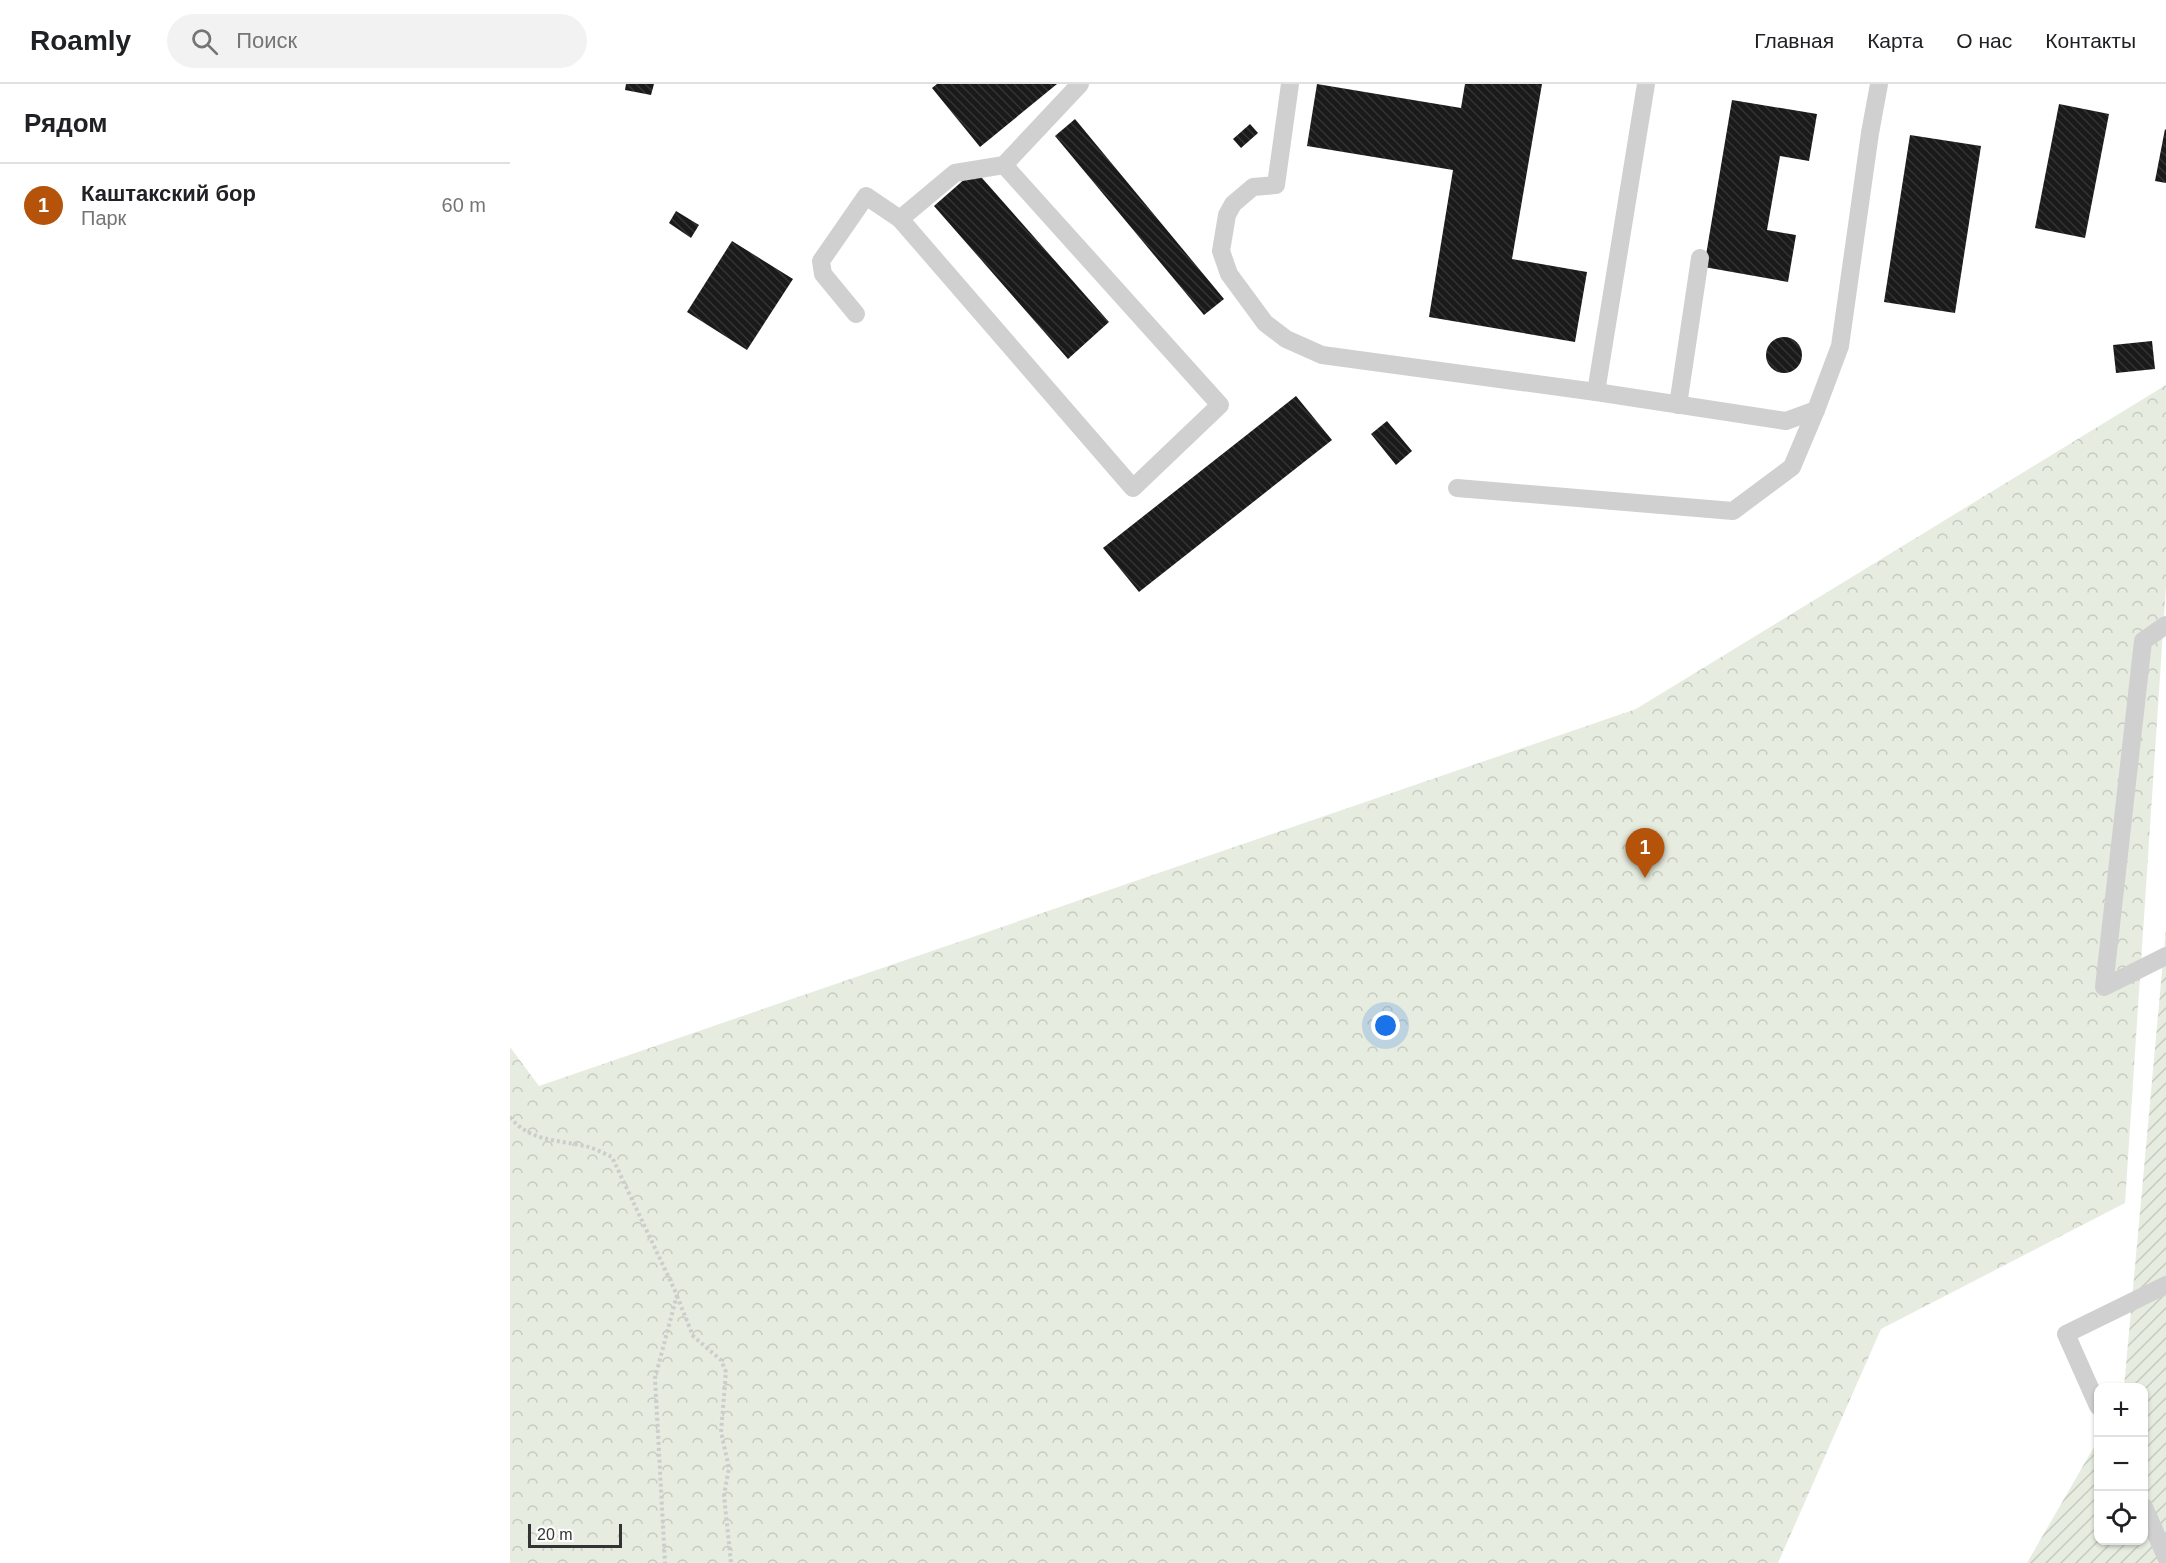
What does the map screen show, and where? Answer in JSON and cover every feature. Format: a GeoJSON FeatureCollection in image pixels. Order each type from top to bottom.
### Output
{"type":"FeatureCollection","features":[{"type":"Feature","properties":{"kind":"lane"},"geometry":{"type":"LineString","coordinates":[[900,219],[955,173],[1004,165],[1080,84]]}},
{"type":"Feature","properties":{"kind":"lane"},"geometry":{"type":"LineString","coordinates":[[1290,84],[1276,186],[1253,188],[1233,204],[1227,215],[1221,251],[1228,274],[1265,323],[1286,339],[1322,355],[1596,392],[1786,422],[1816,410]]}},
{"type":"Feature","properties":{"kind":"lane"},"geometry":{"type":"LineString","coordinates":[[1596,392],[1646,84]]}},
{"type":"Feature","properties":{"kind":"lane"},"geometry":{"type":"LineString","coordinates":[[1457,488],[1732,511],[1792,467],[1840,346],[1879,84]]}},
{"type":"Feature","properties":{"kind":"lane"},"geometry":{"type":"LineString","coordinates":[[856,314],[823,274],[821,261],[866,196],[900,219],[1133,488],[1220,405],[1004,165]]}},
{"type":"Feature","properties":{"kind":"lane"},"geometry":{"type":"LineString","coordinates":[[1678,405],[1700,258]]}},
{"type":"Feature","properties":{"kind":"lane"},"geometry":{"type":"LineString","coordinates":[[2166,625],[2142,641],[2104,987],[2166,956]]}},
{"type":"Feature","properties":{"kind":"lane"},"geometry":{"type":"LineString","coordinates":[[2094,1397],[2067,1334],[2166,1285]]}},
{"type":"Feature","properties":{"kind":"lane"},"geometry":{"type":"LineString","coordinates":[[2148,1516],[2166,1557]]}},
{"type":"Feature","properties":{"kind":"path"},"geometry":{"type":"LineString","coordinates":[[510,1117],[516,1125],[537,1138],[588,1146],[612,1157],[677,1295],[693,1336],[721,1360],[726,1372],[721,1432],[729,1468],[724,1496],[731,1563]]}},
{"type":"Feature","properties":{"kind":"path"},"geometry":{"type":"LineString","coordinates":[[665,1563],[655,1378],[677,1295]]}},
{"type":"Feature","properties":{"kind":"green space"},"geometry":{"type":"Polygon","coordinates":[[[2166,385],[2166,586],[2125,1203],[1881,1329],[1778,1563],[510,1563],[510,1047],[539,1086],[1636,709],[2166,385]]]}},
{"type":"Feature","properties":{"kind":"green space"},"geometry":{"type":"Polygon","coordinates":[[[2166,928],[2166,1563],[2027,1563],[2094,1447],[2094,1545],[2148,1545],[2148,1383],[2124,1383],[2166,928]]]}},
{"type":"Feature","properties":{"kind":"building"},"geometry":{"type":"Polygon","coordinates":[[[626,84],[654,84],[651,95],[625,90],[626,84]]]}},
{"type":"Feature","properties":{"kind":"building"},"geometry":{"type":"Polygon","coordinates":[[[937,84],[1057,84],[980,147],[932,88],[937,84]]]}},
{"type":"Feature","properties":{"kind":"building"},"geometry":{"type":"Polygon","coordinates":[[[1317,84],[1461,108],[1465,84],[1542,84],[1512,259],[1587,272],[1575,342],[1429,317],[1453,170],[1307,146],[1317,84]]]}},
{"type":"Feature","properties":{"kind":"building"},"geometry":{"type":"Polygon","coordinates":[[[1732,100],[1817,114],[1809,161],[1780,156],[1767,230],[1796,235],[1788,282],[1704,267],[1732,100]]]}},
{"type":"Feature","properties":{"kind":"building"},"geometry":{"type":"Polygon","coordinates":[[[2059,104],[2109,114],[2085,238],[2035,228],[2059,104]]]}},
{"type":"Feature","properties":{"kind":"building"},"geometry":{"type":"Polygon","coordinates":[[[1075,119],[1224,299],[1204,315],[1055,136],[1075,119]]]}},
{"type":"Feature","properties":{"kind":"building"},"geometry":{"type":"Polygon","coordinates":[[[1250,124],[1258,133],[1241,148],[1233,139],[1250,124]]]}},
{"type":"Feature","properties":{"kind":"building"},"geometry":{"type":"Polygon","coordinates":[[[2166,130],[2166,183],[2155,181],[2166,130]]]}},
{"type":"Feature","properties":{"kind":"building"},"geometry":{"type":"Polygon","coordinates":[[[1910,135],[1981,146],[1955,313],[1884,302],[1910,135]]]}},
{"type":"Feature","properties":{"kind":"building"},"geometry":{"type":"Polygon","coordinates":[[[975,170],[1109,322],[1068,359],[934,206],[975,170]]]}},
{"type":"Feature","properties":{"kind":"building"},"geometry":{"type":"Polygon","coordinates":[[[676,211],[699,225],[691,238],[669,223],[676,211]]]}},
{"type":"Feature","properties":{"kind":"building"},"geometry":{"type":"Polygon","coordinates":[[[732,241],[793,279],[747,350],[687,312],[732,241]]]}},
{"type":"Feature","properties":{"kind":"building"},"geometry":{"type":"Polygon","coordinates":[[[1784,337],[1797,342],[1802,355],[1797,368],[1784,373],[1771,368],[1766,355],[1771,342],[1784,337]]]}},
{"type":"Feature","properties":{"kind":"building"},"geometry":{"type":"Polygon","coordinates":[[[2152,341],[2155,369],[2116,373],[2113,345],[2152,341]]]}},
{"type":"Feature","properties":{"kind":"building"},"geometry":{"type":"Polygon","coordinates":[[[1296,396],[1332,440],[1139,592],[1103,548],[1296,396]]]}},
{"type":"Feature","properties":{"kind":"building"},"geometry":{"type":"Polygon","coordinates":[[[1387,421],[1412,451],[1396,465],[1371,434],[1387,421]]]}},
{"type":"Feature","properties":{"kind":"place","name":"Каштакский бор"},"geometry":{"type":"Point","coordinates":[1645,878]}}]}
